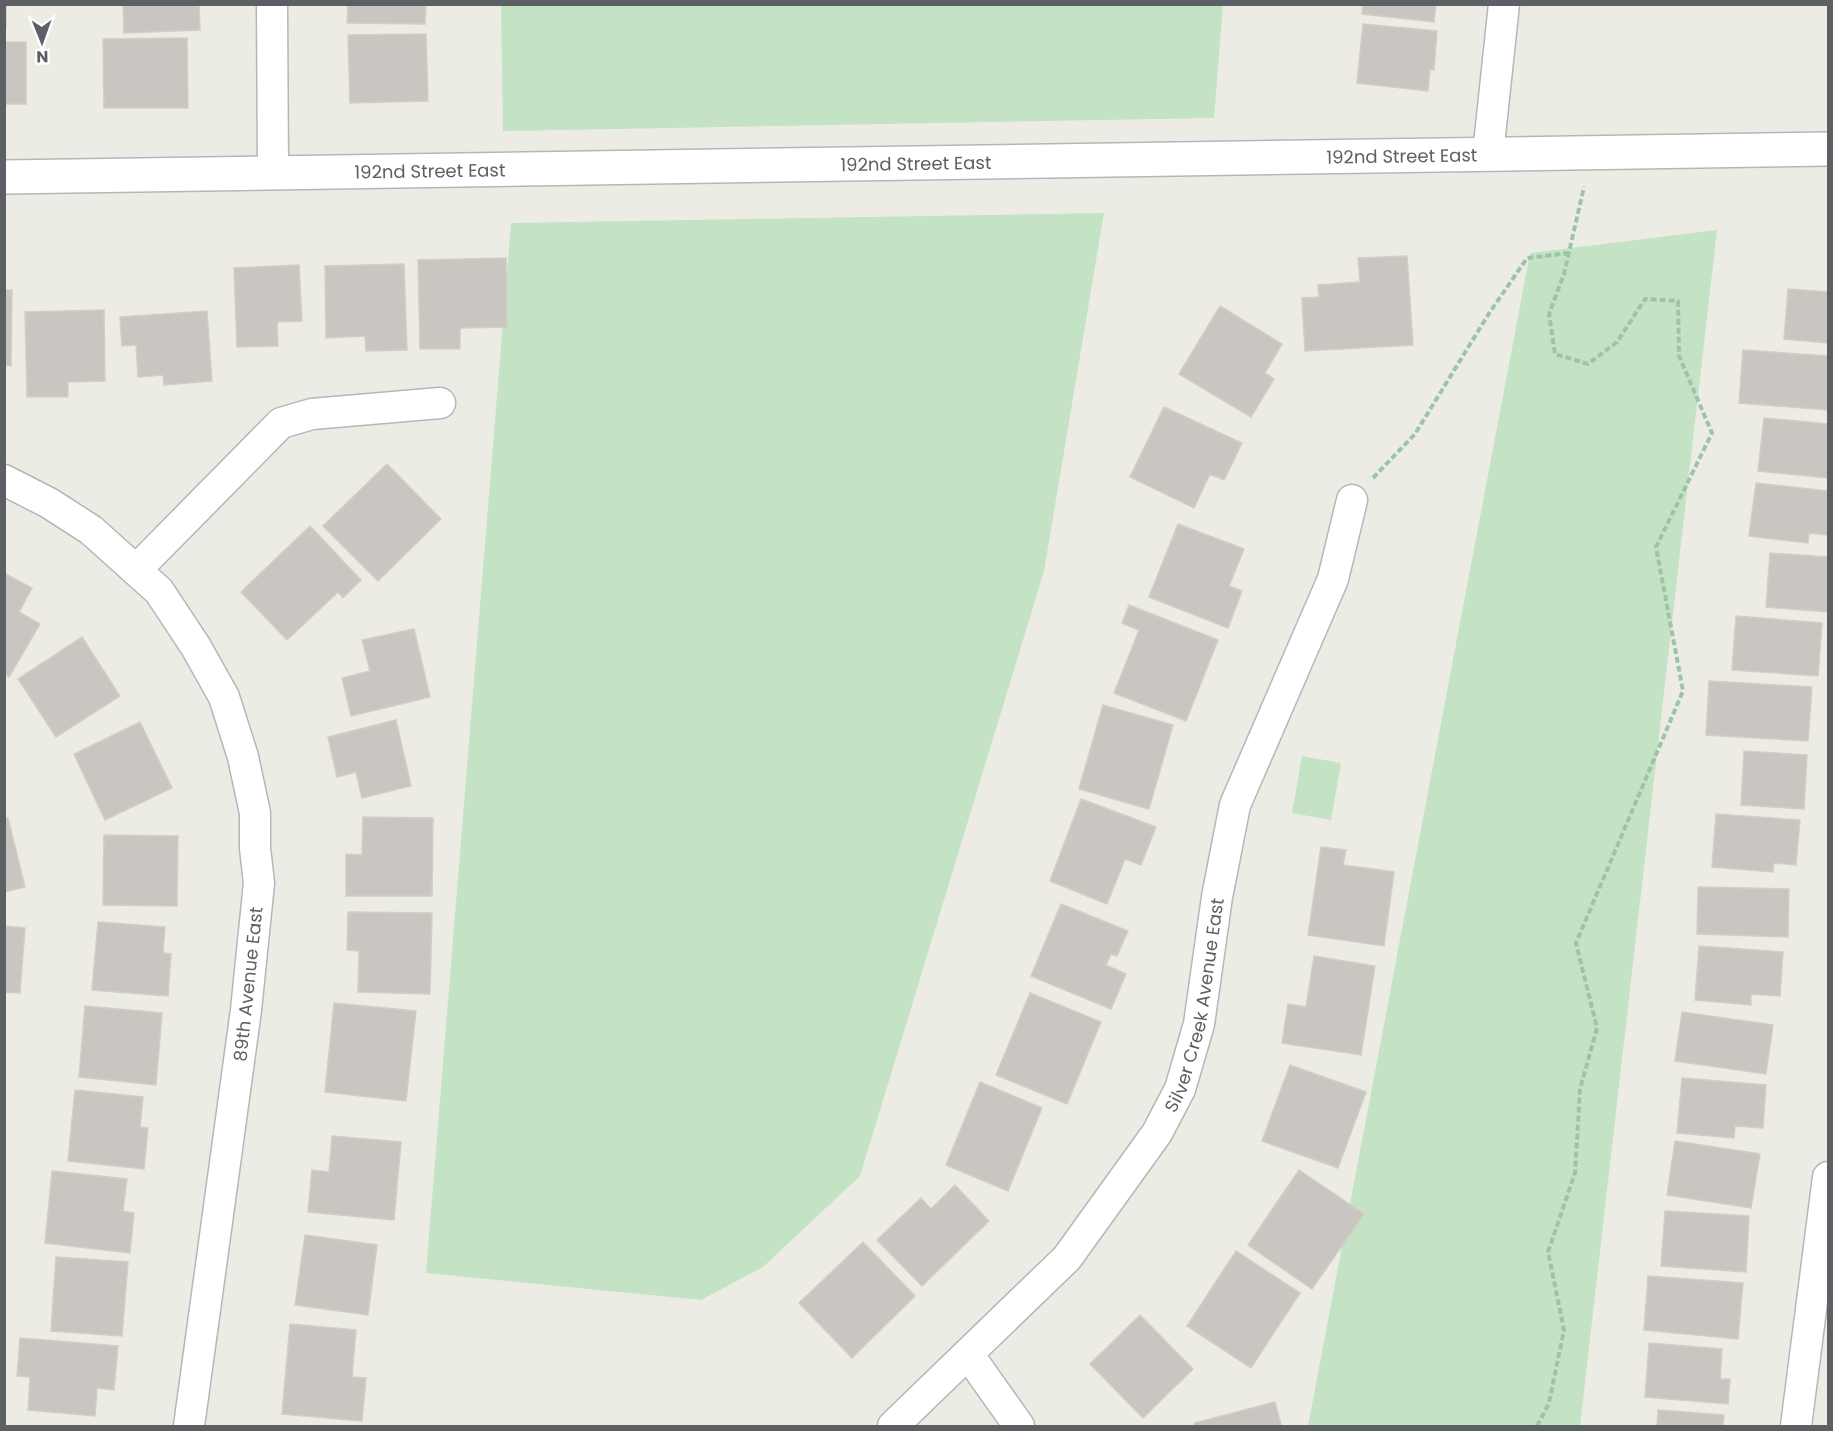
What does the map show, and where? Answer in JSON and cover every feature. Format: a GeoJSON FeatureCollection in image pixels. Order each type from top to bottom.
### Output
{"type":"FeatureCollection","features":[{"type":"Feature","properties":{"kind":"street"},"geometry":{"type":"LineString","coordinates":[[272,4],[273,172]]}},
{"type":"Feature","properties":{"kind":"street"},"geometry":{"type":"LineString","coordinates":[[1488,154],[1504,4]]}},
{"type":"Feature","properties":{"kind":"street","name":"192nd Street East"},"geometry":{"type":"LineString","coordinates":[[4,177],[1828,149]]}},
{"type":"Feature","properties":{"kind":"street"},"geometry":{"type":"LineString","coordinates":[[136,570],[281,423],[312,414],[440,403]]}},
{"type":"Feature","properties":{"kind":"street","name":"89th Avenue East"},"geometry":{"type":"LineString","coordinates":[[4,480],[50,503],[91,530],[159,591],[196,647],[224,697],[243,757],[255,813],[255,848],[259,883],[246,1010],[189,1426]]}},
{"type":"Feature","properties":{"kind":"street","name":"Silver Creek Avenue East"},"geometry":{"type":"LineString","coordinates":[[893,1426],[1067,1258],[1157,1133],[1180,1089],[1198,1024],[1217,897],[1234,805],[1333,579],[1352,500]]}},
{"type":"Feature","properties":{"kind":"street"},"geometry":{"type":"LineString","coordinates":[[1796,1426],[1828,1177]]}},
{"type":"Feature","properties":{"kind":"street"},"geometry":{"type":"LineString","coordinates":[[968,1354],[1019,1426]]}},
{"type":"Feature","properties":{"kind":"path"},"geometry":{"type":"LineString","coordinates":[[1537,1426],[1549,1402],[1564,1330],[1548,1252],[1575,1173],[1580,1089],[1597,1028],[1576,943],[1683,691],[1656,547],[1712,433],[1679,356],[1678,301],[1645,299],[1617,342],[1588,364],[1555,354],[1549,314],[1564,274],[1591,153]]}},
{"type":"Feature","properties":{"kind":"path"},"geometry":{"type":"LineString","coordinates":[[1352,500],[1415,434],[1488,315],[1527,258],[1569,253]]}},
{"type":"Feature","properties":{"kind":"green space"},"geometry":{"type":"Polygon","coordinates":[[[501,5],[1223,5],[1214,118],[503,131],[501,5]]]}},
{"type":"Feature","properties":{"kind":"green space"},"geometry":{"type":"Polygon","coordinates":[[[1104,213],[1044,571],[860,1176],[763,1267],[701,1300],[426,1273],[511,223],[1104,213]]]}},
{"type":"Feature","properties":{"kind":"green space"},"geometry":{"type":"Polygon","coordinates":[[[1717,230],[1580,1426],[1308,1426],[1530,253],[1717,230]]]}},
{"type":"Feature","properties":{"kind":"green space"},"geometry":{"type":"Polygon","coordinates":[[[1302,756],[1341,763],[1331,820],[1292,813],[1302,756]]]}},
{"type":"Feature","properties":{"kind":"building"},"geometry":{"type":"Polygon","coordinates":[[[4,4],[6,4],[6,28],[4,28],[4,4]]]}},
{"type":"Feature","properties":{"kind":"building"},"geometry":{"type":"Polygon","coordinates":[[[123,4],[199,4],[200,30],[124,33],[123,4]]]}},
{"type":"Feature","properties":{"kind":"building"},"geometry":{"type":"Polygon","coordinates":[[[348,4],[426,4],[425,24],[347,23],[348,4]]]}},
{"type":"Feature","properties":{"kind":"building"},"geometry":{"type":"Polygon","coordinates":[[[1363,4],[1436,4],[1434,22],[1362,14],[1363,4]]]}},
{"type":"Feature","properties":{"kind":"building"},"geometry":{"type":"Polygon","coordinates":[[[1363,24],[1437,31],[1434,70],[1430,69],[1428,91],[1357,83],[1363,24]]]}},
{"type":"Feature","properties":{"kind":"building"},"geometry":{"type":"Polygon","coordinates":[[[426,34],[428,101],[350,103],[348,35],[426,34]]]}},
{"type":"Feature","properties":{"kind":"building"},"geometry":{"type":"Polygon","coordinates":[[[187,38],[188,108],[104,108],[103,39],[187,38]]]}},
{"type":"Feature","properties":{"kind":"building"},"geometry":{"type":"Polygon","coordinates":[[[4,42],[26,42],[26,104],[4,104],[4,42]]]}},
{"type":"Feature","properties":{"kind":"building"},"geometry":{"type":"Polygon","coordinates":[[[1407,256],[1413,345],[1305,351],[1302,298],[1319,297],[1318,285],[1360,282],[1358,258],[1407,256]]]}},
{"type":"Feature","properties":{"kind":"building"},"geometry":{"type":"Polygon","coordinates":[[[506,258],[507,327],[460,328],[460,349],[420,349],[418,260],[506,258]]]}},
{"type":"Feature","properties":{"kind":"building"},"geometry":{"type":"Polygon","coordinates":[[[404,264],[407,350],[366,351],[365,336],[326,338],[325,266],[404,264]]]}},
{"type":"Feature","properties":{"kind":"building"},"geometry":{"type":"Polygon","coordinates":[[[299,265],[302,321],[277,322],[278,346],[237,347],[234,268],[299,265]]]}},
{"type":"Feature","properties":{"kind":"building"},"geometry":{"type":"Polygon","coordinates":[[[1788,289],[1828,292],[1828,343],[1784,339],[1788,289]]]}},
{"type":"Feature","properties":{"kind":"building"},"geometry":{"type":"Polygon","coordinates":[[[4,290],[12,290],[11,366],[4,365],[4,290]]]}},
{"type":"Feature","properties":{"kind":"building"},"geometry":{"type":"Polygon","coordinates":[[[1220,306],[1282,344],[1265,373],[1274,379],[1251,417],[1179,374],[1220,306]]]}},
{"type":"Feature","properties":{"kind":"building"},"geometry":{"type":"Polygon","coordinates":[[[104,310],[105,381],[68,382],[68,397],[27,397],[25,312],[104,310]]]}},
{"type":"Feature","properties":{"kind":"building"},"geometry":{"type":"Polygon","coordinates":[[[207,311],[212,381],[164,385],[163,375],[138,377],[136,345],[122,346],[120,317],[207,311]]]}},
{"type":"Feature","properties":{"kind":"building"},"geometry":{"type":"Polygon","coordinates":[[[1743,350],[1828,356],[1828,410],[1739,403],[1743,350]]]}},
{"type":"Feature","properties":{"kind":"building"},"geometry":{"type":"Polygon","coordinates":[[[1164,407],[1242,443],[1224,480],[1210,474],[1194,508],[1130,477],[1164,407]]]}},
{"type":"Feature","properties":{"kind":"building"},"geometry":{"type":"Polygon","coordinates":[[[1764,418],[1828,424],[1828,478],[1758,471],[1764,418]]]}},
{"type":"Feature","properties":{"kind":"building"},"geometry":{"type":"Polygon","coordinates":[[[387,464],[441,519],[378,581],[323,526],[387,464]]]}},
{"type":"Feature","properties":{"kind":"building"},"geometry":{"type":"Polygon","coordinates":[[[1756,483],[1828,491],[1828,535],[1809,533],[1808,543],[1749,536],[1756,483]]]}},
{"type":"Feature","properties":{"kind":"building"},"geometry":{"type":"Polygon","coordinates":[[[1178,524],[1244,549],[1229,586],[1242,591],[1228,628],[1149,597],[1178,524]]]}},
{"type":"Feature","properties":{"kind":"building"},"geometry":{"type":"Polygon","coordinates":[[[310,526],[361,580],[343,598],[338,592],[287,640],[241,592],[310,526]]]}},
{"type":"Feature","properties":{"kind":"building"},"geometry":{"type":"Polygon","coordinates":[[[1770,553],[1828,557],[1828,612],[1766,607],[1770,553]]]}},
{"type":"Feature","properties":{"kind":"building"},"geometry":{"type":"Polygon","coordinates":[[[4,573],[32,588],[19,612],[40,624],[9,677],[4,674],[4,573]]]}},
{"type":"Feature","properties":{"kind":"building"},"geometry":{"type":"Polygon","coordinates":[[[1129,605],[1218,640],[1186,721],[1114,693],[1139,630],[1122,623],[1129,605]]]}},
{"type":"Feature","properties":{"kind":"building"},"geometry":{"type":"Polygon","coordinates":[[[1736,616],[1822,623],[1818,676],[1732,670],[1736,616]]]}},
{"type":"Feature","properties":{"kind":"building"},"geometry":{"type":"Polygon","coordinates":[[[414,629],[430,697],[351,716],[342,678],[370,671],[362,640],[414,629]]]}},
{"type":"Feature","properties":{"kind":"building"},"geometry":{"type":"Polygon","coordinates":[[[82,637],[120,696],[56,737],[18,679],[82,637]]]}},
{"type":"Feature","properties":{"kind":"building"},"geometry":{"type":"Polygon","coordinates":[[[1709,681],[1812,687],[1808,741],[1706,735],[1709,681]]]}},
{"type":"Feature","properties":{"kind":"building"},"geometry":{"type":"Polygon","coordinates":[[[1103,705],[1173,725],[1149,809],[1079,789],[1103,705]]]}},
{"type":"Feature","properties":{"kind":"building"},"geometry":{"type":"Polygon","coordinates":[[[396,720],[411,786],[362,798],[356,772],[337,777],[328,737],[396,720]]]}},
{"type":"Feature","properties":{"kind":"building"},"geometry":{"type":"Polygon","coordinates":[[[140,722],[172,788],[105,820],[74,754],[140,722]]]}},
{"type":"Feature","properties":{"kind":"building"},"geometry":{"type":"Polygon","coordinates":[[[1744,751],[1807,755],[1804,809],[1741,805],[1744,751]]]}},
{"type":"Feature","properties":{"kind":"building"},"geometry":{"type":"Polygon","coordinates":[[[1081,799],[1156,827],[1141,865],[1125,859],[1107,904],[1050,881],[1081,799]]]}},
{"type":"Feature","properties":{"kind":"building"},"geometry":{"type":"Polygon","coordinates":[[[1716,814],[1800,820],[1796,865],[1774,863],[1773,872],[1712,867],[1716,814]]]}},
{"type":"Feature","properties":{"kind":"building"},"geometry":{"type":"Polygon","coordinates":[[[363,817],[433,818],[432,896],[346,896],[346,854],[362,855],[363,817]]]}},
{"type":"Feature","properties":{"kind":"building"},"geometry":{"type":"Polygon","coordinates":[[[4,818],[8,818],[25,887],[4,892],[4,818]]]}},
{"type":"Feature","properties":{"kind":"building"},"geometry":{"type":"Polygon","coordinates":[[[104,835],[178,836],[177,906],[103,905],[104,835]]]}},
{"type":"Feature","properties":{"kind":"building"},"geometry":{"type":"Polygon","coordinates":[[[1321,847],[1346,850],[1343,865],[1394,872],[1384,946],[1308,935],[1321,847]]]}},
{"type":"Feature","properties":{"kind":"building"},"geometry":{"type":"Polygon","coordinates":[[[1698,887],[1789,889],[1788,937],[1697,934],[1698,887]]]}},
{"type":"Feature","properties":{"kind":"building"},"geometry":{"type":"Polygon","coordinates":[[[1061,904],[1128,931],[1117,956],[1111,954],[1106,965],[1126,974],[1111,1009],[1031,976],[1061,904]]]}},
{"type":"Feature","properties":{"kind":"building"},"geometry":{"type":"Polygon","coordinates":[[[348,912],[432,913],[430,994],[358,992],[359,951],[347,950],[348,912]]]}},
{"type":"Feature","properties":{"kind":"building"},"geometry":{"type":"Polygon","coordinates":[[[98,922],[165,927],[163,953],[171,954],[168,996],[92,990],[98,922]]]}},
{"type":"Feature","properties":{"kind":"building"},"geometry":{"type":"Polygon","coordinates":[[[4,926],[25,928],[20,993],[4,992],[4,926]]]}},
{"type":"Feature","properties":{"kind":"building"},"geometry":{"type":"Polygon","coordinates":[[[1699,946],[1783,952],[1780,996],[1751,994],[1751,1005],[1695,1000],[1699,946]]]}},
{"type":"Feature","properties":{"kind":"building"},"geometry":{"type":"Polygon","coordinates":[[[1314,956],[1375,966],[1361,1055],[1282,1043],[1288,1004],[1306,1007],[1314,956]]]}},
{"type":"Feature","properties":{"kind":"building"},"geometry":{"type":"Polygon","coordinates":[[[1030,993],[1101,1022],[1067,1104],[996,1075],[1030,993]]]}},
{"type":"Feature","properties":{"kind":"building"},"geometry":{"type":"Polygon","coordinates":[[[334,1003],[416,1011],[406,1101],[325,1092],[334,1003]]]}},
{"type":"Feature","properties":{"kind":"building"},"geometry":{"type":"Polygon","coordinates":[[[85,1006],[162,1013],[156,1085],[79,1077],[85,1006]]]}},
{"type":"Feature","properties":{"kind":"building"},"geometry":{"type":"Polygon","coordinates":[[[1682,1012],[1773,1025],[1766,1074],[1675,1061],[1682,1012]]]}},
{"type":"Feature","properties":{"kind":"building"},"geometry":{"type":"Polygon","coordinates":[[[1290,1065],[1366,1092],[1338,1168],[1262,1141],[1290,1065]]]}},
{"type":"Feature","properties":{"kind":"building"},"geometry":{"type":"Polygon","coordinates":[[[1682,1078],[1766,1085],[1763,1128],[1735,1126],[1734,1138],[1677,1133],[1682,1078]]]}},
{"type":"Feature","properties":{"kind":"building"},"geometry":{"type":"Polygon","coordinates":[[[980,1082],[1042,1108],[1008,1191],[946,1165],[980,1082]]]}},
{"type":"Feature","properties":{"kind":"building"},"geometry":{"type":"Polygon","coordinates":[[[75,1090],[143,1097],[140,1127],[148,1128],[144,1169],[68,1161],[75,1090]]]}},
{"type":"Feature","properties":{"kind":"building"},"geometry":{"type":"Polygon","coordinates":[[[332,1136],[401,1142],[394,1220],[308,1212],[312,1170],[329,1172],[332,1136]]]}},
{"type":"Feature","properties":{"kind":"building"},"geometry":{"type":"Polygon","coordinates":[[[1675,1141],[1760,1154],[1751,1208],[1667,1195],[1675,1141]]]}},
{"type":"Feature","properties":{"kind":"building"},"geometry":{"type":"Polygon","coordinates":[[[1299,1170],[1364,1214],[1312,1289],[1248,1245],[1299,1170]]]}},
{"type":"Feature","properties":{"kind":"building"},"geometry":{"type":"Polygon","coordinates":[[[52,1171],[127,1179],[123,1211],[134,1213],[130,1253],[45,1243],[52,1171]]]}},
{"type":"Feature","properties":{"kind":"building"},"geometry":{"type":"Polygon","coordinates":[[[955,1185],[989,1221],[922,1286],[877,1240],[921,1198],[931,1209],[955,1185]]]}},
{"type":"Feature","properties":{"kind":"building"},"geometry":{"type":"Polygon","coordinates":[[[1665,1211],[1749,1216],[1746,1272],[1661,1266],[1665,1211]]]}},
{"type":"Feature","properties":{"kind":"building"},"geometry":{"type":"Polygon","coordinates":[[[305,1235],[377,1245],[368,1315],[295,1305],[305,1235]]]}},
{"type":"Feature","properties":{"kind":"building"},"geometry":{"type":"Polygon","coordinates":[[[863,1242],[915,1296],[852,1358],[799,1303],[863,1242]]]}},
{"type":"Feature","properties":{"kind":"building"},"geometry":{"type":"Polygon","coordinates":[[[1236,1251],[1300,1293],[1251,1368],[1187,1326],[1236,1251]]]}},
{"type":"Feature","properties":{"kind":"building"},"geometry":{"type":"Polygon","coordinates":[[[56,1257],[128,1262],[122,1336],[51,1331],[56,1257]]]}},
{"type":"Feature","properties":{"kind":"building"},"geometry":{"type":"Polygon","coordinates":[[[1648,1276],[1743,1283],[1738,1339],[1644,1330],[1648,1276]]]}},
{"type":"Feature","properties":{"kind":"building"},"geometry":{"type":"Polygon","coordinates":[[[1140,1315],[1193,1369],[1143,1418],[1090,1364],[1140,1315]]]}},
{"type":"Feature","properties":{"kind":"building"},"geometry":{"type":"Polygon","coordinates":[[[290,1324],[356,1330],[352,1377],[366,1378],[362,1421],[282,1414],[290,1324]]]}},
{"type":"Feature","properties":{"kind":"building"},"geometry":{"type":"Polygon","coordinates":[[[20,1338],[118,1346],[114,1390],[97,1388],[95,1416],[28,1410],[30,1377],[17,1376],[20,1338]]]}},
{"type":"Feature","properties":{"kind":"building"},"geometry":{"type":"Polygon","coordinates":[[[1649,1343],[1722,1349],[1720,1379],[1730,1379],[1728,1404],[1645,1397],[1649,1343]]]}},
{"type":"Feature","properties":{"kind":"building"},"geometry":{"type":"Polygon","coordinates":[[[1275,1402],[1281,1425],[1194,1426],[1194,1423],[1275,1402]]]}},
{"type":"Feature","properties":{"kind":"building"},"geometry":{"type":"Polygon","coordinates":[[[1658,1410],[1724,1415],[1723,1426],[1657,1426],[1658,1410]]]}}]}
